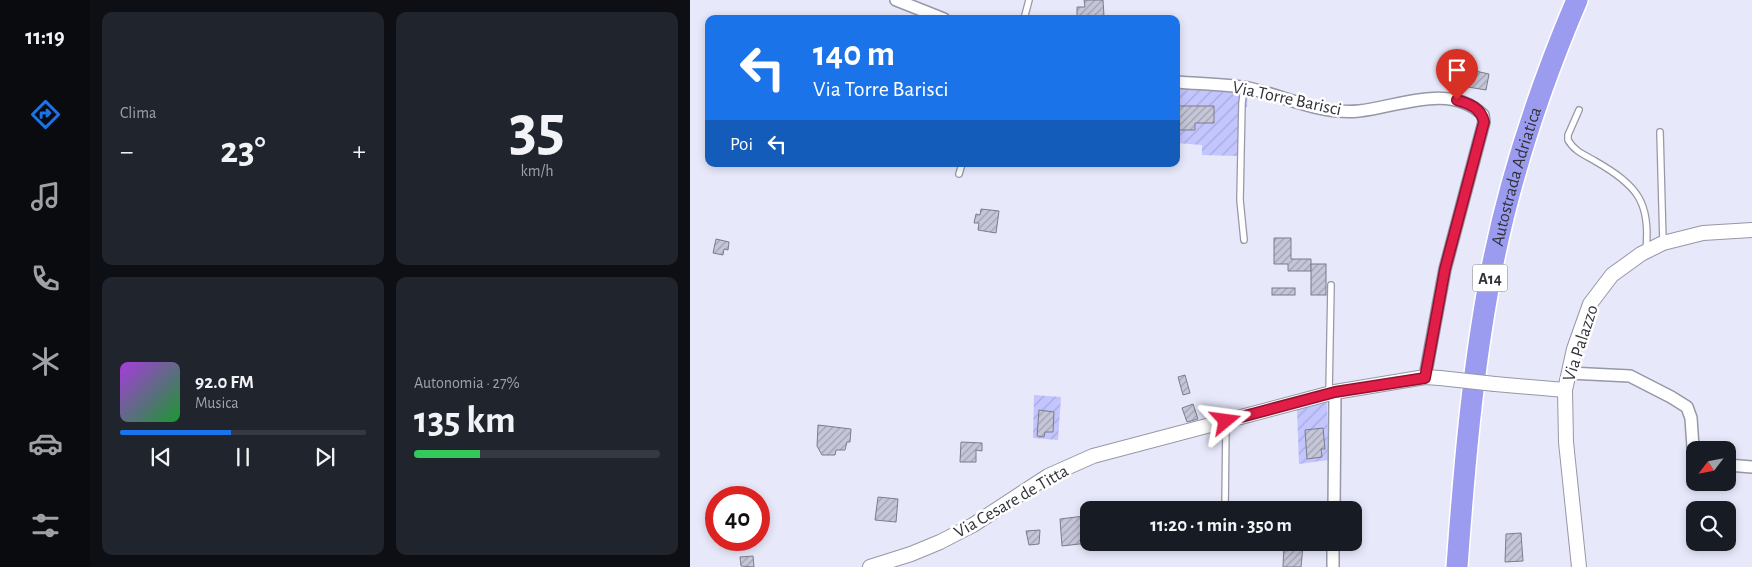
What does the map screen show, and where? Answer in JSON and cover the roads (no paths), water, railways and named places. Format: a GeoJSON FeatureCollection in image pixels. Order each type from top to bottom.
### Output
{"type":"FeatureCollection","features":[{"type":"Feature","properties":{"kind":"highway","name":"Autostrada Adriatica"},"geometry":{"type":"LineString","coordinates":[[1444,567],[1457,406],[1478,274],[1501,176],[1514,133],[1536,65],[1562,0]]}},
{"type":"Feature","properties":{"kind":"highway","name":"Autostrada Adriatica"},"geometry":{"type":"LineString","coordinates":[[1457,567],[1471,400],[1491,276],[1527,136],[1576,0]]}},
{"type":"Feature","properties":{"kind":"street"},"geometry":{"type":"LineString","coordinates":[[903,1],[935,15]]}},
{"type":"Feature","properties":{"kind":"street","name":"Via Torre Barisci"},"geometry":{"type":"LineString","coordinates":[[1180,82],[1244,88],[1312,107],[1336,111],[1359,111],[1418,100],[1447,98],[1468,104],[1483,115],[1484,122],[1445,269],[1425,378]]}},
{"type":"Feature","properties":{"kind":"street","name":"Via Palazzo"},"geometry":{"type":"LineString","coordinates":[[1579,567],[1566,442],[1565,390],[1574,349],[1590,304],[1612,275],[1663,243],[1703,233],[1752,230]]}},
{"type":"Feature","properties":{"kind":"street"},"geometry":{"type":"LineString","coordinates":[[1568,373],[1630,376],[1672,397],[1687,406],[1692,418],[1693,441]]}},
{"type":"Feature","properties":{"kind":"street","name":"Via Cesare de Titta"},"geometry":{"type":"LineString","coordinates":[[870,567],[911,554],[973,525],[1048,476],[1093,456],[1332,393],[1425,378],[1565,390]]}},
{"type":"Feature","properties":{"kind":"street"},"geometry":{"type":"LineString","coordinates":[[1332,393],[1334,501]]}},
{"type":"Feature","properties":{"kind":"street"},"geometry":{"type":"LineString","coordinates":[[1736,465],[1752,466]]}},
{"type":"Feature","properties":{"kind":"street"},"geometry":{"type":"LineString","coordinates":[[1333,551],[1333,567]]}},
{"type":"Feature","properties":{"kind":"lane"},"geometry":{"type":"LineString","coordinates":[[1025,15],[1029,0]]}},
{"type":"Feature","properties":{"kind":"lane"},"geometry":{"type":"LineString","coordinates":[[1244,88],[1240,200],[1244,240]]}},
{"type":"Feature","properties":{"kind":"lane"},"geometry":{"type":"LineString","coordinates":[[1579,110],[1568,134],[1568,140],[1576,150],[1614,171],[1630,186],[1640,199],[1646,212],[1648,229],[1646,252]]}},
{"type":"Feature","properties":{"kind":"lane"},"geometry":{"type":"LineString","coordinates":[[1660,132],[1663,243]]}},
{"type":"Feature","properties":{"kind":"lane"},"geometry":{"type":"LineString","coordinates":[[959,174],[961,167]]}},
{"type":"Feature","properties":{"kind":"lane"},"geometry":{"type":"LineString","coordinates":[[1331,285],[1332,393]]}},
{"type":"Feature","properties":{"kind":"lane"},"geometry":{"type":"LineString","coordinates":[[1225,501],[1226,421]]}}]}
